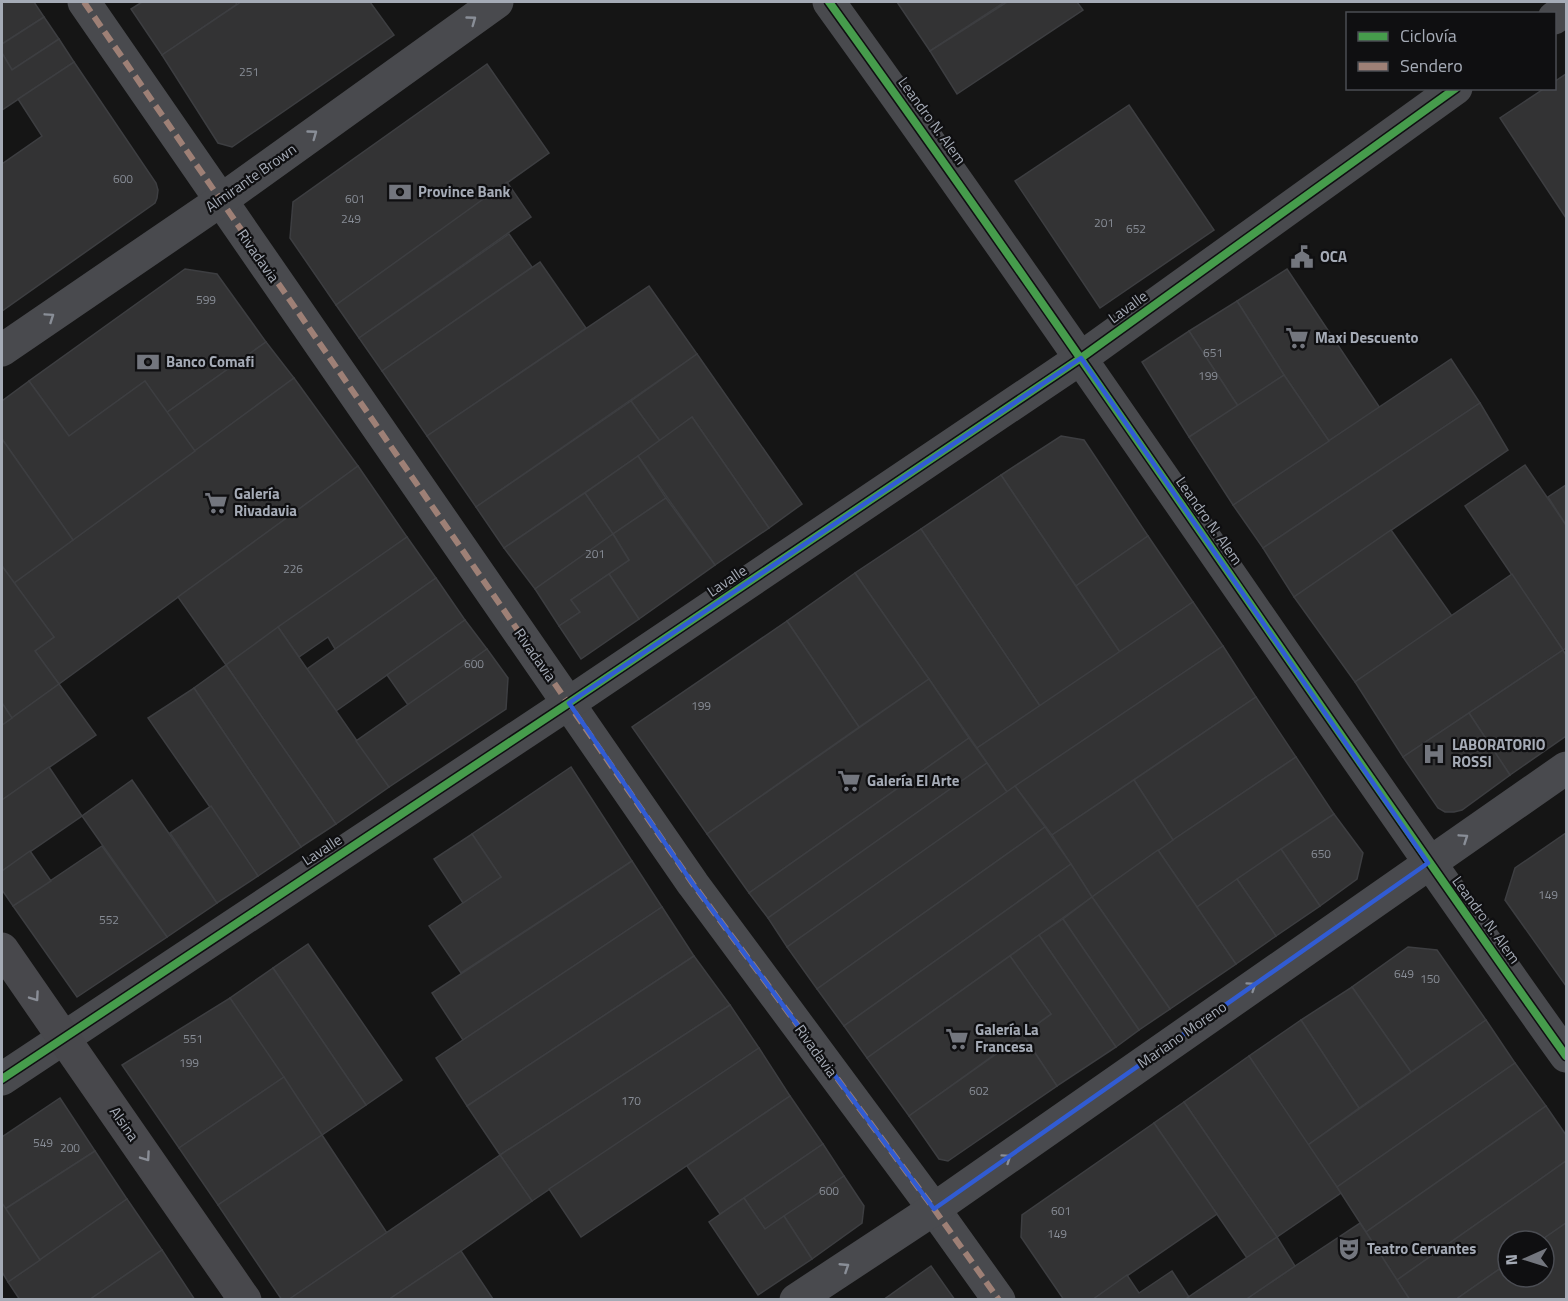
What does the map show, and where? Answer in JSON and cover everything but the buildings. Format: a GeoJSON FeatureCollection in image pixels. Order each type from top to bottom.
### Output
{"type":"FeatureCollection","features":[{"type":"Feature","properties":{"kind":"street","name":"Rivadavia"},"geometry":{"type":"LineString","coordinates":[[84,2],[693,884],[999,1299]]}},
{"type":"Feature","properties":{"kind":"street","name":"Almirante Brown"},"geometry":{"type":"LineString","coordinates":[[2,350],[220,201],[497,2]]}},
{"type":"Feature","properties":{"kind":"street","name":"Leandro N. Alem"},"geometry":{"type":"LineString","coordinates":[[829,2],[950,170],[1428,863],[1566,1056]]}},
{"type":"Feature","properties":{"kind":"street","name":"Lavalle"},"geometry":{"type":"LineString","coordinates":[[2,1079],[569,703],[1081,358],[1453,90]]}},
{"type":"Feature","properties":{"kind":"street","name":"Mariano Moreno"},"geometry":{"type":"LineString","coordinates":[[796,1299],[934,1209],[1566,768]]}},
{"type":"Feature","properties":{"kind":"street","name":"Alsina"},"geometry":{"type":"LineString","coordinates":[[2,949],[245,1299]]}},
{"type":"Feature","properties":{"kind":"highlighted area"},"geometry":{"type":"Polygon","coordinates":[[[1081,358],[1428,863],[934,1209],[693,884],[569,703],[1081,358]]]}},
{"type":"Feature","properties":{"kind":"marked path"},"geometry":{"type":"LineString","coordinates":[[84,2],[693,884],[999,1300]]}},
{"type":"Feature","properties":{"kind":"cycle path"},"geometry":{"type":"LineString","coordinates":[[829,2],[1015,264],[1566,1056]]}},
{"type":"Feature","properties":{"kind":"cycle path"},"geometry":{"type":"LineString","coordinates":[[2,1079],[569,703],[1081,358],[1453,90]]}},
{"type":"Feature","properties":{"kind":"place","name":"Province Bank"},"geometry":{"type":"Point","coordinates":[400,192]}},
{"type":"Feature","properties":{"kind":"place","name":"OCA"},"geometry":{"type":"Point","coordinates":[1302,257]}},
{"type":"Feature","properties":{"kind":"place","name":"Maxi Descuento"},"geometry":{"type":"Point","coordinates":[1297,338]}},
{"type":"Feature","properties":{"kind":"place","name":"Banco Comafi"},"geometry":{"type":"Point","coordinates":[148,362]}},
{"type":"Feature","properties":{"kind":"place","name":"Galería Rivadavia"},"geometry":{"type":"Point","coordinates":[216,503]}},
{"type":"Feature","properties":{"kind":"place","name":"LABORATORIO ROSSI"},"geometry":{"type":"Point","coordinates":[1434,754]}},
{"type":"Feature","properties":{"kind":"place","name":"Galería El Arte"},"geometry":{"type":"Point","coordinates":[849,781]}},
{"type":"Feature","properties":{"kind":"place","name":"Galería La Francesa"},"geometry":{"type":"Point","coordinates":[957,1039]}},
{"type":"Feature","properties":{"kind":"place","name":"Teatro Cervantes"},"geometry":{"type":"Point","coordinates":[1349,1249]}}]}
